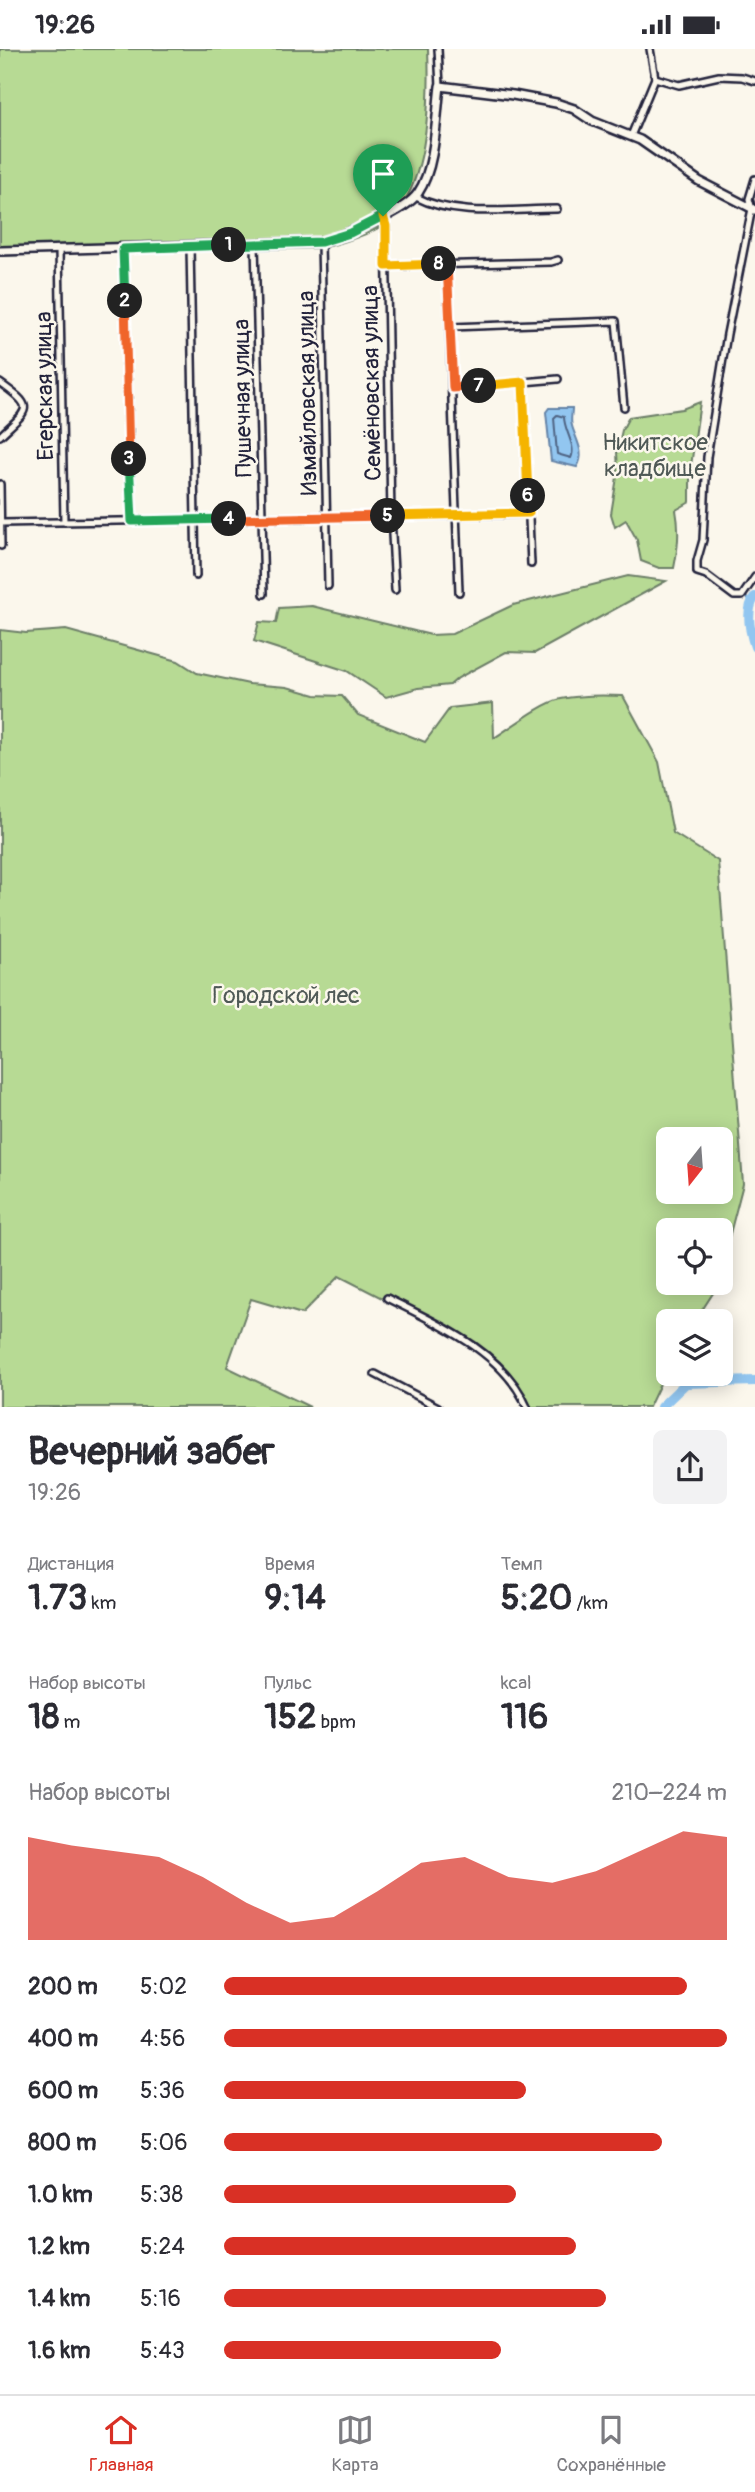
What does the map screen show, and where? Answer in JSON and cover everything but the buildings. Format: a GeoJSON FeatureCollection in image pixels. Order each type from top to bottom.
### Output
{"type":"FeatureCollection","features":[{"type":"Feature","properties":{"kind":"street"},"geometry":{"type":"LineString","coordinates":[[0,251],[321,242],[350,233],[416,197],[429,169],[440,86],[438,49]]}},
{"type":"Feature","properties":{"kind":"street"},"geometry":{"type":"LineString","coordinates":[[631,136],[655,78],[650,49]]}},
{"type":"Feature","properties":{"kind":"street"},"geometry":{"type":"LineString","coordinates":[[655,78],[679,85],[719,76],[755,81]]}},
{"type":"Feature","properties":{"kind":"street"},"geometry":{"type":"LineString","coordinates":[[440,86],[471,88],[556,103],[574,109],[592,121],[640,139],[699,181],[753,209]]}},
{"type":"Feature","properties":{"kind":"street"},"geometry":{"type":"LineString","coordinates":[[755,179],[749,199],[753,209],[727,334],[709,443],[703,540],[697,561],[697,572],[706,575],[734,596],[742,596],[755,577]]}},
{"type":"Feature","properties":{"kind":"street"},"geometry":{"type":"LineString","coordinates":[[416,197],[450,210],[557,209]]}},
{"type":"Feature","properties":{"kind":"street","name":"Семёновская улица"},"geometry":{"type":"LineString","coordinates":[[383,216],[386,226],[391,516],[395,590]]}},
{"type":"Feature","properties":{"kind":"street","name":"Измайловская улица"},"geometry":{"type":"LineString","coordinates":[[321,242],[328,586]]}},
{"type":"Feature","properties":{"kind":"street","name":"Пушечная улица"},"geometry":{"type":"LineString","coordinates":[[255,244],[264,594]]}},
{"type":"Feature","properties":{"kind":"street"},"geometry":{"type":"LineString","coordinates":[[190,246],[196,576]]}},
{"type":"Feature","properties":{"kind":"street"},"geometry":{"type":"LineString","coordinates":[[123,249],[132,521]]}},
{"type":"Feature","properties":{"kind":"street","name":"Егерская улица"},"geometry":{"type":"LineString","coordinates":[[59,250],[64,522]]}},
{"type":"Feature","properties":{"kind":"street"},"geometry":{"type":"LineString","coordinates":[[386,266],[558,260]]}},
{"type":"Feature","properties":{"kind":"street"},"geometry":{"type":"LineString","coordinates":[[447,264],[459,592]]}},
{"type":"Feature","properties":{"kind":"street"},"geometry":{"type":"LineString","coordinates":[[451,327],[616,321],[624,407]]}},
{"type":"Feature","properties":{"kind":"street"},"geometry":{"type":"LineString","coordinates":[[453,388],[558,379]]}},
{"type":"Feature","properties":{"kind":"street"},"geometry":{"type":"LineString","coordinates":[[523,382],[531,564]]}},
{"type":"Feature","properties":{"kind":"street"},"geometry":{"type":"LineString","coordinates":[[0,383],[22,399],[26,407],[24,415],[0,436]]}},
{"type":"Feature","properties":{"kind":"street"},"geometry":{"type":"LineString","coordinates":[[0,484],[1,546]]}},
{"type":"Feature","properties":{"kind":"street"},"geometry":{"type":"LineString","coordinates":[[1,523],[529,513]]}},
{"type":"Feature","properties":{"kind":"street"},"geometry":{"type":"LineString","coordinates":[[387,1298],[455,1331],[499,1367],[519,1389],[527,1407]]}},
{"type":"Feature","properties":{"kind":"street"},"geometry":{"type":"LineString","coordinates":[[375,1374],[438,1407]]}},
{"type":"Feature","properties":{"kind":"green space"},"geometry":{"type":"Polygon","coordinates":[[[0,49],[428,49],[427,115],[420,162],[404,203],[391,219],[368,233],[322,248],[0,256],[0,49]]]}},
{"type":"Feature","properties":{"kind":"green space","name":"Никитское кладбище"},"geometry":{"type":"Polygon","coordinates":[[[700,402],[690,473],[690,502],[676,510],[678,539],[674,568],[659,568],[641,561],[637,540],[626,520],[615,527],[611,514],[618,471],[617,452],[622,430],[629,417],[682,409],[700,402]]]}},
{"type":"Feature","properties":{"kind":"green space"},"geometry":{"type":"Polygon","coordinates":[[[628,576],[666,581],[535,653],[506,652],[450,685],[418,688],[386,697],[347,671],[254,641],[259,622],[276,623],[279,608],[312,606],[431,635],[452,634],[513,605],[628,576]]]}},
{"type":"Feature","properties":{"kind":"green space","name":"Городской лес"},"geometry":{"type":"Polygon","coordinates":[[[0,630],[26,633],[66,630],[178,661],[197,673],[249,684],[287,687],[315,695],[342,696],[358,715],[425,742],[450,708],[493,703],[494,738],[535,711],[561,699],[623,696],[659,762],[673,833],[718,861],[743,1184],[733,1222],[733,1218],[656,1218],[656,1295],[712,1295],[703,1309],[656,1309],[656,1386],[659,1386],[649,1407],[526,1407],[484,1350],[339,1276],[302,1314],[251,1299],[227,1367],[310,1407],[0,1407],[0,630]]]}},
{"type":"Feature","properties":{"kind":"water"},"geometry":{"type":"Polygon","coordinates":[[[549,408],[572,408],[571,424],[581,457],[577,467],[551,461],[546,412],[549,408]]]}},
{"type":"Feature","properties":{"kind":"waterway"},"geometry":{"type":"LineString","coordinates":[[755,597],[749,615],[755,647]]}},
{"type":"Feature","properties":{"kind":"waterway"},"geometry":{"type":"LineString","coordinates":[[747,598],[751,603]]}},
{"type":"Feature","properties":{"kind":"waterway"},"geometry":{"type":"LineString","coordinates":[[661,1407],[686,1383],[755,1381]]}},
{"type":"Feature","properties":{"kind":"route"},"geometry":{"type":"LineString","coordinates":[[383,216],[386,226],[386,266],[447,264],[453,388],[523,382],[529,513],[132,521],[123,249],[321,242],[350,233],[383,216]]}}]}
